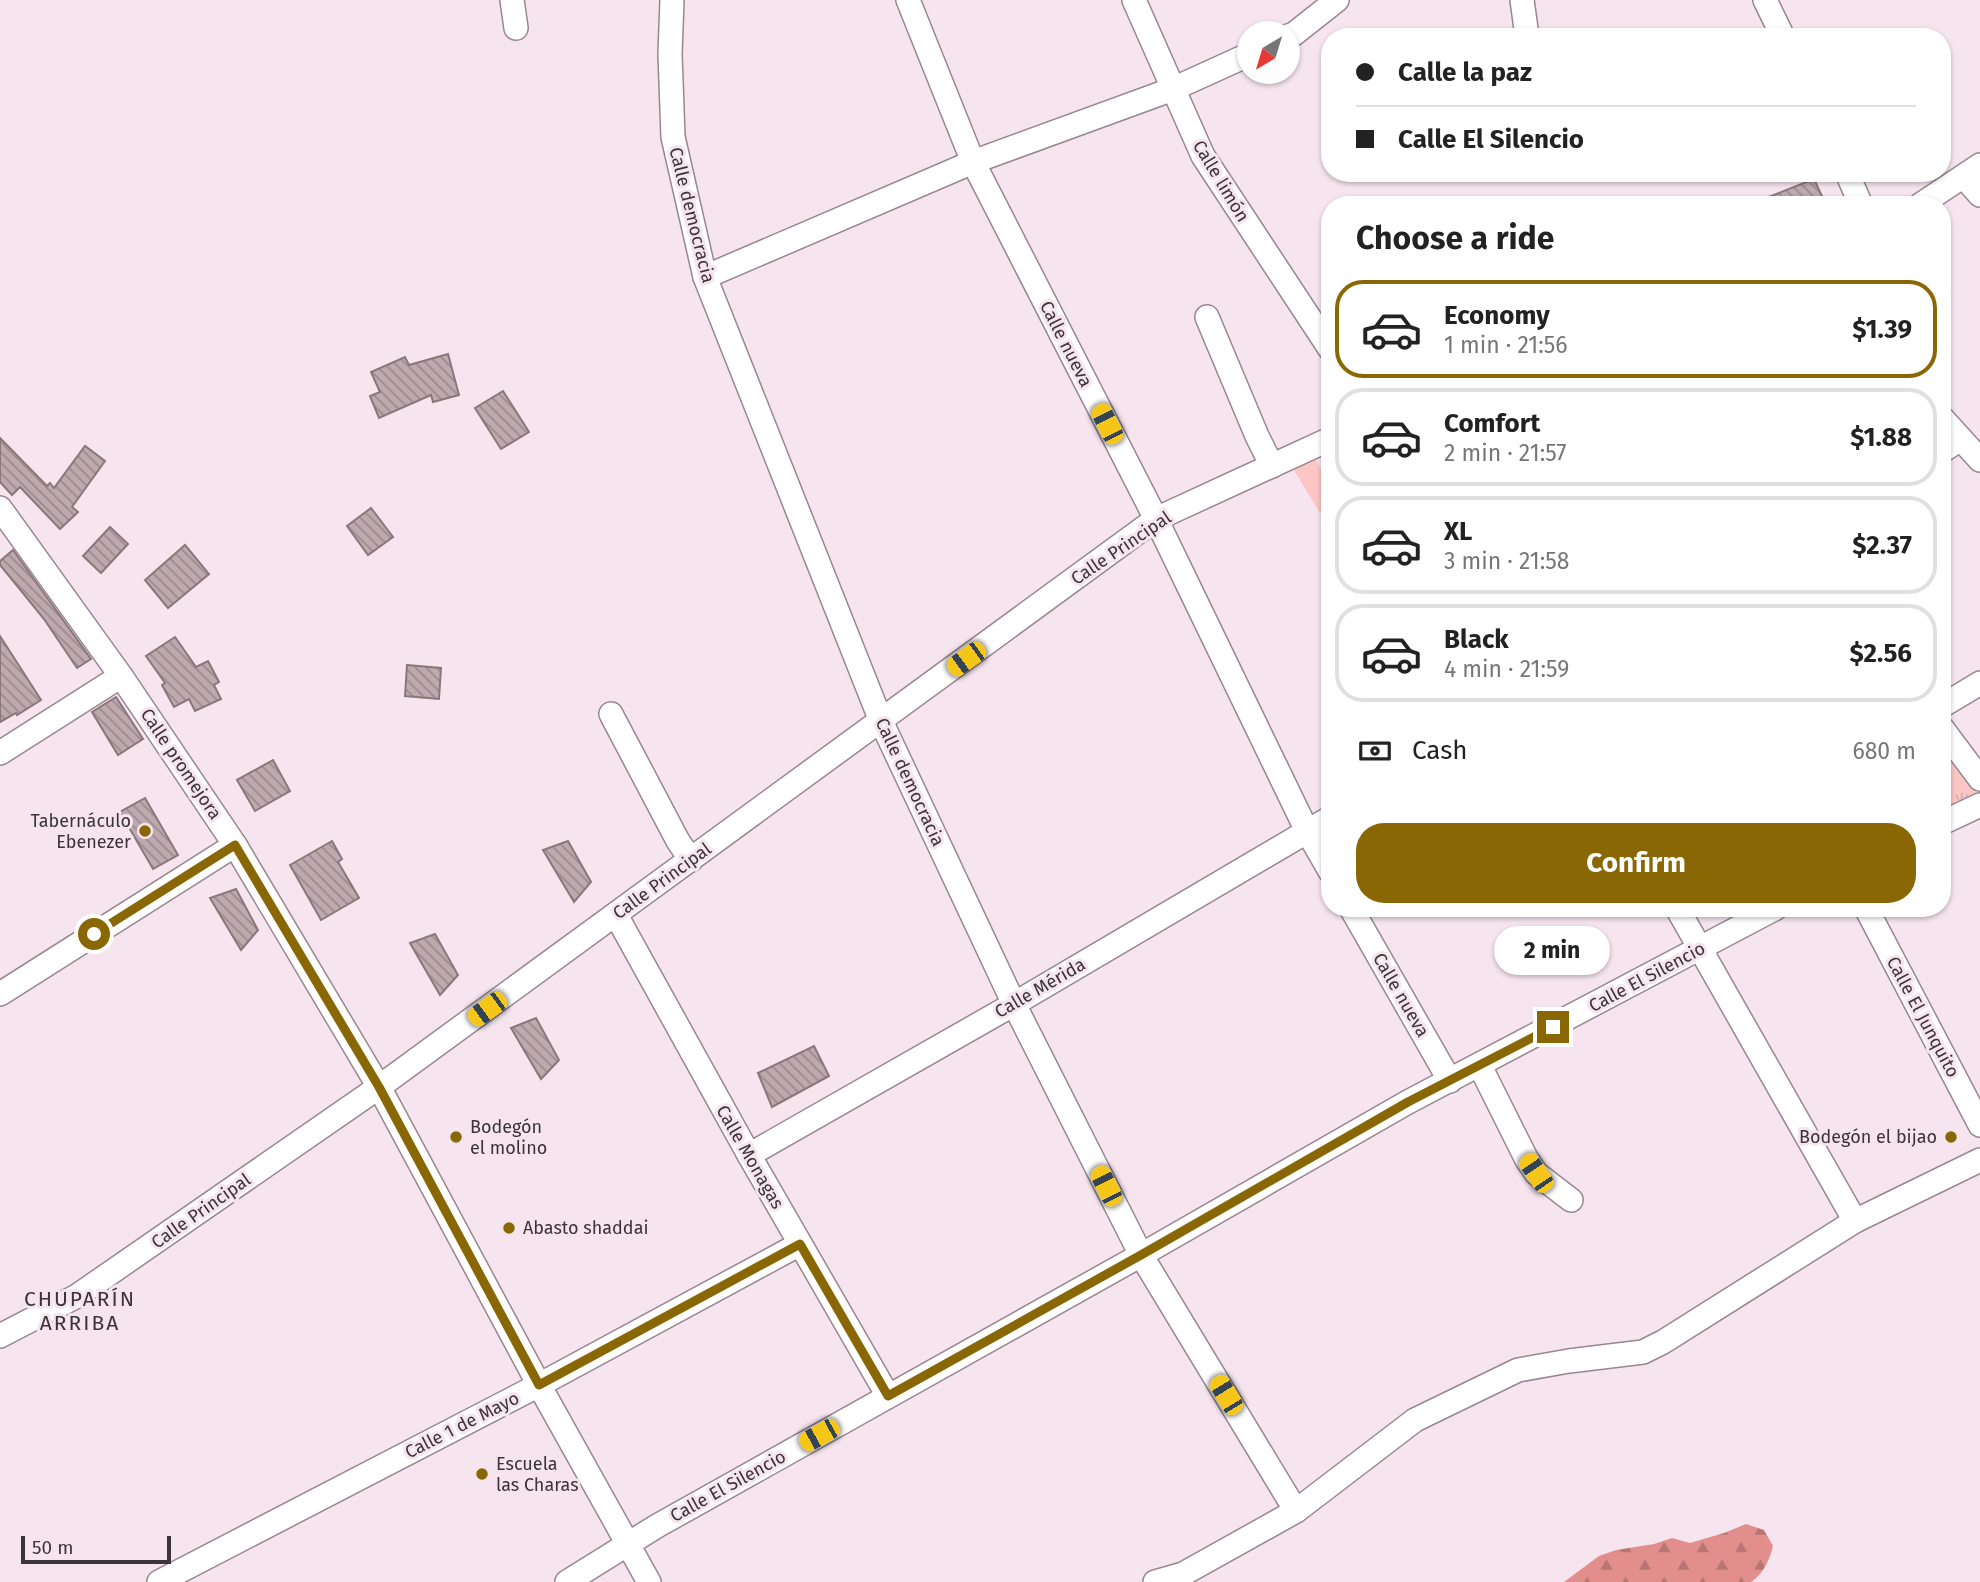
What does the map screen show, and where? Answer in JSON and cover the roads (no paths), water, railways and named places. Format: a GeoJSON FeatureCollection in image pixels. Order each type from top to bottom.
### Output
{"type":"FeatureCollection","features":[{"type":"Feature","properties":{"kind":"street"},"geometry":{"type":"LineString","coordinates":[[512,0],[516,28]]}},
{"type":"Feature","properties":{"kind":"street","name":"Calle democracia"},"geometry":{"type":"LineString","coordinates":[[672,0],[670,54],[673,137],[705,277],[881,721],[1014,1004],[1141,1255],[1296,1511]]}},
{"type":"Feature","properties":{"kind":"street","name":"Calle nueva"},"geometry":{"type":"LineString","coordinates":[[908,0],[972,162],[1156,519],[1321,855]]}},
{"type":"Feature","properties":{"kind":"street","name":"Calle limón"},"geometry":{"type":"LineString","coordinates":[[1135,0],[1203,156],[1321,335]]}},
{"type":"Feature","properties":{"kind":"street"},"geometry":{"type":"LineString","coordinates":[[1300,29],[1337,0]]}},
{"type":"Feature","properties":{"kind":"street"},"geometry":{"type":"LineString","coordinates":[[1522,0],[1526,28]]}},
{"type":"Feature","properties":{"kind":"street"},"geometry":{"type":"LineString","coordinates":[[1765,0],[1779,28]]}},
{"type":"Feature","properties":{"kind":"street"},"geometry":{"type":"LineString","coordinates":[[705,277],[972,162],[1174,89],[1237,60]]}},
{"type":"Feature","properties":{"kind":"street"},"geometry":{"type":"LineString","coordinates":[[1934,196],[1972,171],[1980,195]]}},
{"type":"Feature","properties":{"kind":"street"},"geometry":{"type":"LineString","coordinates":[[1206,317],[1272,466]]}},
{"type":"Feature","properties":{"kind":"street","name":"Calle Principal"},"geometry":{"type":"LineString","coordinates":[[0,1336],[78,1296],[379,1087],[1156,519],[1321,443]]}},
{"type":"Feature","properties":{"kind":"street"},"geometry":{"type":"LineString","coordinates":[[1952,445],[1980,460]]}},
{"type":"Feature","properties":{"kind":"street","name":"Calle promejora"},"geometry":{"type":"LineString","coordinates":[[3,516],[121,676],[235,845],[379,1087],[539,1385],[649,1582]]}},
{"type":"Feature","properties":{"kind":"street"},"geometry":{"type":"LineString","coordinates":[[0,753],[121,676]]}},
{"type":"Feature","properties":{"kind":"street"},"geometry":{"type":"LineString","coordinates":[[1951,701],[1980,683]]}},
{"type":"Feature","properties":{"kind":"street"},"geometry":{"type":"LineString","coordinates":[[611,714],[678,841],[691,860]]}},
{"type":"Feature","properties":{"kind":"street"},"geometry":{"type":"LineString","coordinates":[[1951,740],[1980,779]]}},
{"type":"Feature","properties":{"kind":"street"},"geometry":{"type":"LineString","coordinates":[[1951,819],[1980,805]]}},
{"type":"Feature","properties":{"kind":"street","name":"Calle Mérida"},"geometry":{"type":"LineString","coordinates":[[748,1155],[1014,1004],[1321,823]]}},
{"type":"Feature","properties":{"kind":"street"},"geometry":{"type":"LineString","coordinates":[[0,994],[235,845]]}},
{"type":"Feature","properties":{"kind":"street","name":"Calle Monagas"},"geometry":{"type":"LineString","coordinates":[[616,915],[748,1155],[888,1396]]}},
{"type":"Feature","properties":{"kind":"street","name":"Calle nueva"},"geometry":{"type":"LineString","coordinates":[[1356,917],[1451,1081]]}},
{"type":"Feature","properties":{"kind":"street"},"geometry":{"type":"LineString","coordinates":[[1682,917],[1855,1221]]}},
{"type":"Feature","properties":{"kind":"street","name":"Calle El Silencio"},"geometry":{"type":"LineString","coordinates":[[567,1582],[657,1526],[1408,1102],[1760,917]]}},
{"type":"Feature","properties":{"kind":"street","name":"Calle El Junquito"},"geometry":{"type":"LineString","coordinates":[[1871,917],[1980,1125]]}},
{"type":"Feature","properties":{"kind":"street"},"geometry":{"type":"LineString","coordinates":[[1480,1066],[1536,1173],[1571,1200]]}},
{"type":"Feature","properties":{"kind":"street"},"geometry":{"type":"LineString","coordinates":[[1155,1582],[1183,1574],[1296,1511],[1415,1420],[1518,1370],[1643,1352],[1664,1342],[1855,1221],[1980,1160]]}},
{"type":"Feature","properties":{"kind":"street","name":"Calle 1 de Mayo"},"geometry":{"type":"LineString","coordinates":[[159,1582],[539,1385],[800,1244]]}},
{"type":"Feature","properties":{"kind":"place","name":"Tabernáculo Ebenezer"},"geometry":{"type":"Point","coordinates":[145,831]}},
{"type":"Feature","properties":{"kind":"place","name":"Bodegón el molino"},"geometry":{"type":"Point","coordinates":[456,1137]}},
{"type":"Feature","properties":{"kind":"place","name":"Bodegón el bijao"},"geometry":{"type":"Point","coordinates":[1951,1137]}},
{"type":"Feature","properties":{"kind":"place","name":"Abasto shaddai"},"geometry":{"type":"Point","coordinates":[509,1228]}},
{"type":"Feature","properties":{"kind":"place","name":"Escuela las Charas"},"geometry":{"type":"Point","coordinates":[482,1474]}},
{"type":"Feature","properties":{"kind":"district","name":"CHUPARÍN ARRIBA"},"geometry":{"type":"Point","coordinates":[80,1311]}}]}
